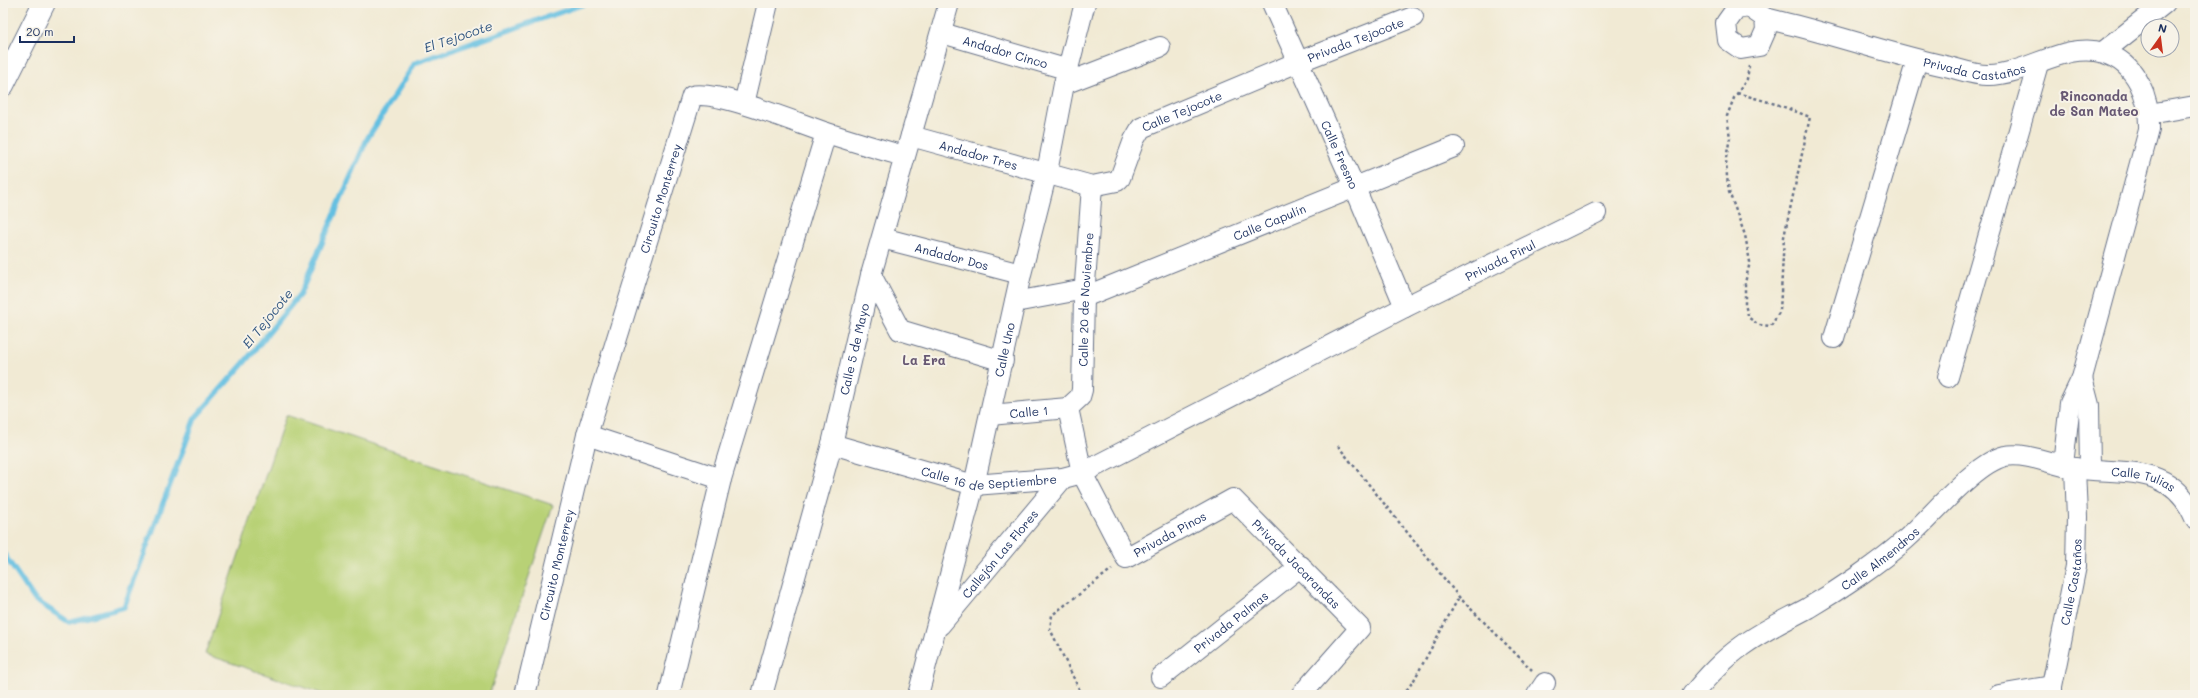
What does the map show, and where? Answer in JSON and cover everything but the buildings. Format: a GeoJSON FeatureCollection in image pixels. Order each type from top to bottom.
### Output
{"type":"FeatureCollection","features":[{"type":"Feature","properties":{"kind":"main road"},"geometry":{"type":"LineString","coordinates":[[3,85],[44,3]]}},
{"type":"Feature","properties":{"kind":"street"},"geometry":{"type":"LineString","coordinates":[[744,104],[768,3]]}},
{"type":"Feature","properties":{"kind":"street","name":"Calle 5 de Mayo"},"geometry":{"type":"LineString","coordinates":[[762,695],[832,444],[871,275],[904,156],[942,33],[949,3]]}},
{"type":"Feature","properties":{"kind":"street","name":"Calle Uno"},"geometry":{"type":"LineString","coordinates":[[918,695],[974,485],[1085,3]]}},
{"type":"Feature","properties":{"kind":"street","name":"Calle Fresno"},"geometry":{"type":"LineString","coordinates":[[1272,3],[1355,188],[1405,307]]}},
{"type":"Feature","properties":{"kind":"street"},"geometry":{"type":"LineString","coordinates":[[2103,52],[2165,3]]}},
{"type":"Feature","properties":{"kind":"street","name":"Privada Castaños"},"geometry":{"type":"LineString","coordinates":[[1751,47],[1741,49],[1728,40],[1726,23],[1736,9],[1749,7],[1766,18],[1917,60],[1988,76],[2019,71],[2058,55],[2079,50],[2103,52],[2121,60],[2136,76],[2145,96],[2149,114],[2149,130],[2082,378],[2070,403],[2076,467]]}},
{"type":"Feature","properties":{"kind":"street","name":"Privada Tejocote"},"geometry":{"type":"LineString","coordinates":[[1298,62],[1413,17]]}},
{"type":"Feature","properties":{"kind":"street"},"geometry":{"type":"LineString","coordinates":[[1751,47],[1759,46],[1766,30],[1766,18]]}},
{"type":"Feature","properties":{"kind":"street","name":"Andador Cinco"},"geometry":{"type":"LineString","coordinates":[[942,33],[1067,77]]}},
{"type":"Feature","properties":{"kind":"street"},"geometry":{"type":"LineString","coordinates":[[1067,77],[1160,47]]}},
{"type":"Feature","properties":{"kind":"street"},"geometry":{"type":"LineString","coordinates":[[1834,338],[1917,60]]}},
{"type":"Feature","properties":{"kind":"street","name":"Calle Tejocote"},"geometry":{"type":"LineString","coordinates":[[1047,172],[1092,186],[1117,181],[1120,178],[1134,140],[1141,128],[1298,62]]}},
{"type":"Feature","properties":{"kind":"street"},"geometry":{"type":"LineString","coordinates":[[1948,377],[2038,64]]}},
{"type":"Feature","properties":{"kind":"street","name":"Circuito Monterrey"},"geometry":{"type":"LineString","coordinates":[[526,695],[587,435],[692,96],[699,94],[744,104],[826,133],[904,156]]}},
{"type":"Feature","properties":{"kind":"street"},"geometry":{"type":"LineString","coordinates":[[2149,114],[2195,106]]}},
{"type":"Feature","properties":{"kind":"street"},"geometry":{"type":"LineString","coordinates":[[669,695],[721,479],[826,133]]}},
{"type":"Feature","properties":{"kind":"street","name":"Andador Tres"},"geometry":{"type":"LineString","coordinates":[[911,136],[1047,172]]}},
{"type":"Feature","properties":{"kind":"street","name":"Calle Capulín"},"geometry":{"type":"LineString","coordinates":[[1015,302],[1084,293],[1355,188],[1454,147]]}},
{"type":"Feature","properties":{"kind":"street","name":"Calle 20 de Noviembre"},"geometry":{"type":"LineString","coordinates":[[1068,408],[1080,397],[1082,390],[1084,293],[1092,186]]}},
{"type":"Feature","properties":{"kind":"street","name":"Privada Pirul"},"geometry":{"type":"LineString","coordinates":[[1405,307],[1596,213]]}},
{"type":"Feature","properties":{"kind":"street","name":"Andador Dos"},"geometry":{"type":"LineString","coordinates":[[882,238],[1022,274]]}},
{"type":"Feature","properties":{"kind":"street"},"geometry":{"type":"LineString","coordinates":[[871,275],[900,330],[1003,361]]}},
{"type":"Feature","properties":{"kind":"street"},"geometry":{"type":"LineString","coordinates":[[1068,408],[1072,476],[1405,307]]}},
{"type":"Feature","properties":{"kind":"street"},"geometry":{"type":"LineString","coordinates":[[2076,467],[2089,405],[2082,378]]}},
{"type":"Feature","properties":{"kind":"street","name":"Calle 1"},"geometry":{"type":"LineString","coordinates":[[990,415],[1068,408]]}},
{"type":"Feature","properties":{"kind":"street"},"geometry":{"type":"LineString","coordinates":[[587,435],[721,479]]}},
{"type":"Feature","properties":{"kind":"street","name":"Calle 16 de Septiembre"},"geometry":{"type":"LineString","coordinates":[[832,444],[974,485],[1072,476]]}},
{"type":"Feature","properties":{"kind":"street","name":"Calle Almendros"},"geometry":{"type":"LineString","coordinates":[[1692,695],[1713,670],[1742,645],[1827,597],[1905,540],[1979,469],[1990,462],[2005,456],[2020,456],[2076,467]]}},
{"type":"Feature","properties":{"kind":"street","name":"Calle Tulias"},"geometry":{"type":"LineString","coordinates":[[2076,467],[2133,472],[2154,477],[2174,487],[2188,501],[2195,518]]}},
{"type":"Feature","properties":{"kind":"street","name":"Calle Castaños"},"geometry":{"type":"LineString","coordinates":[[2052,690],[2076,566],[2076,467]]}},
{"type":"Feature","properties":{"kind":"street","name":"Privada Pinos"},"geometry":{"type":"LineString","coordinates":[[1072,476],[1126,558],[1233,499]]}},
{"type":"Feature","properties":{"kind":"street","name":"Callejón Las Flores"},"geometry":{"type":"LineString","coordinates":[[936,630],[1072,476]]}},
{"type":"Feature","properties":{"kind":"street","name":"Privada Jacarandas"},"geometry":{"type":"LineString","coordinates":[[1233,499],[1301,566],[1360,628],[1301,695]]}},
{"type":"Feature","properties":{"kind":"street","name":"Privada Palmas"},"geometry":{"type":"LineString","coordinates":[[1161,677],[1301,566]]}},
{"type":"Feature","properties":{"kind":"street"},"geometry":{"type":"LineString","coordinates":[[1999,695],[2052,690]]}},
{"type":"Feature","properties":{"kind":"path"},"geometry":{"type":"LineString","coordinates":[[1737,93],[1779,105],[1810,117],[1784,237],[1780,311],[1771,326],[1759,325],[1749,318],[1745,305],[1745,283],[1750,262],[1745,235],[1729,192],[1726,158],[1730,138],[1726,116],[1737,93],[1747,78],[1751,47]]}},
{"type":"Feature","properties":{"kind":"path"},"geometry":{"type":"LineString","coordinates":[[1338,446],[1459,596],[1541,689]]}},
{"type":"Feature","properties":{"kind":"path"},"geometry":{"type":"LineString","coordinates":[[1082,695],[1050,629],[1052,615],[1126,558]]}},
{"type":"Feature","properties":{"kind":"path"},"geometry":{"type":"LineString","coordinates":[[1403,695],[1414,680],[1459,596]]}},
{"type":"Feature","properties":{"kind":"green space"},"geometry":{"type":"Polygon","coordinates":[[[286,415],[553,505],[489,695],[326,695],[205,654],[286,415]]]}},
{"type":"Feature","properties":{"kind":"waterway","name":"El Tejocote"},"geometry":{"type":"LineString","coordinates":[[3,553],[35,600],[69,622],[124,607],[195,418],[244,363],[300,294],[367,139],[415,63],[587,3]]}},
{"type":"Feature","properties":{"kind":"district","name":"Rinconada de San Mateo"},"geometry":{"type":"Point","coordinates":[2094,102]}},
{"type":"Feature","properties":{"kind":"district","name":"La Era"},"geometry":{"type":"Point","coordinates":[924,359]}}]}
